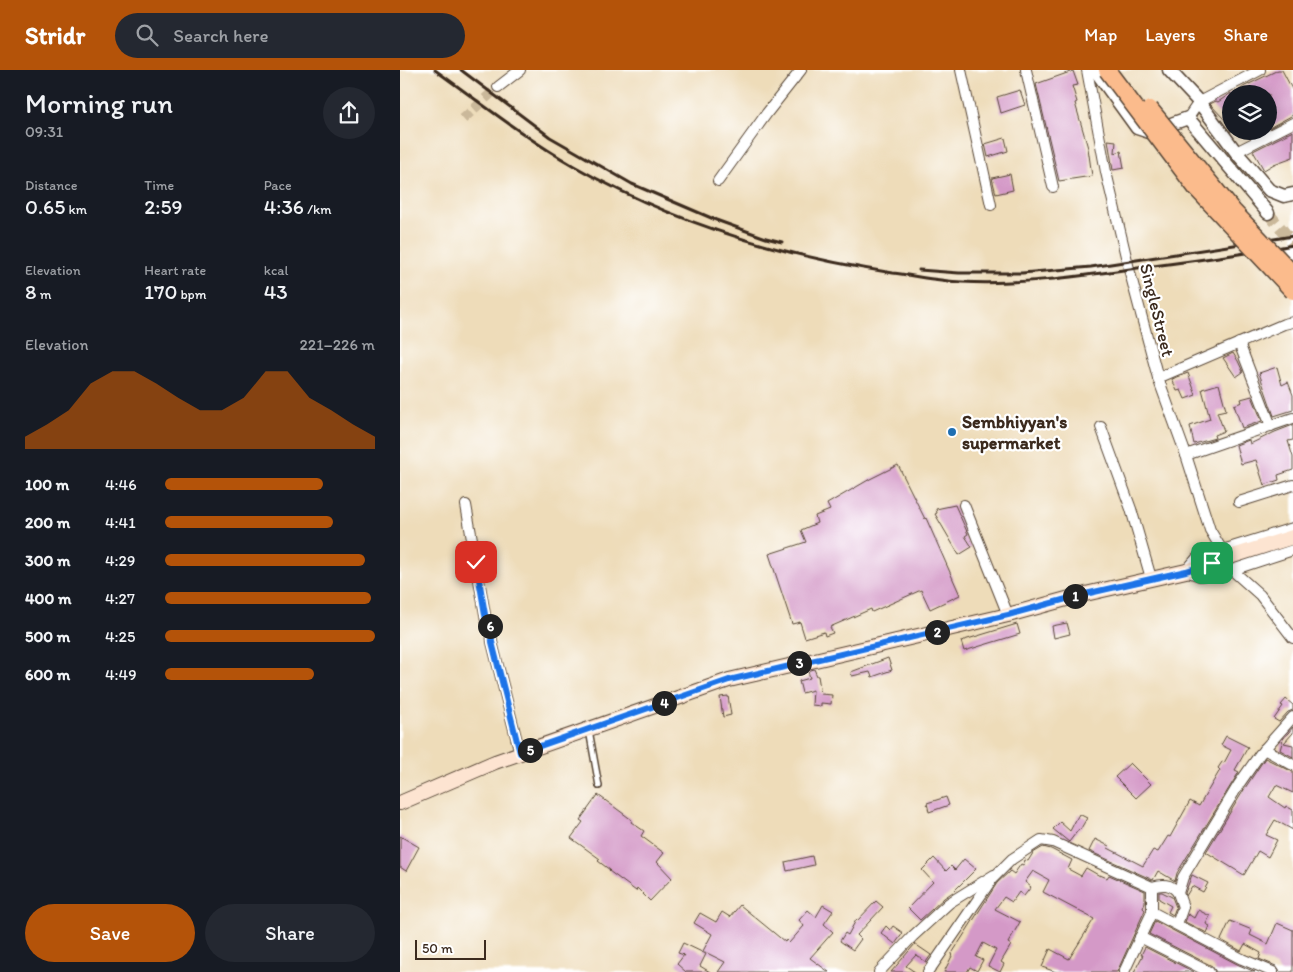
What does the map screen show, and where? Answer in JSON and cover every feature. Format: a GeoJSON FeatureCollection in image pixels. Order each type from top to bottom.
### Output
{"type":"FeatureCollection","features":[{"type":"Feature","properties":{"kind":"highway"},"geometry":{"type":"LineString","coordinates":[[1107,70],[1196,188],[1293,292]]}},
{"type":"Feature","properties":{"kind":"highway"},"geometry":{"type":"LineString","coordinates":[[1120,70],[1233,211],[1293,274]]}},
{"type":"Feature","properties":{"kind":"main road"},"geometry":{"type":"LineString","coordinates":[[400,804],[495,762],[520,753],[590,735],[729,680],[1008,615],[1081,595],[1186,571],[1293,537]]}},
{"type":"Feature","properties":{"kind":"street"},"geometry":{"type":"LineString","coordinates":[[498,87],[520,70]]}},
{"type":"Feature","properties":{"kind":"street"},"geometry":{"type":"LineString","coordinates":[[718,181],[801,70]]}},
{"type":"Feature","properties":{"kind":"street"},"geometry":{"type":"LineString","coordinates":[[961,70],[991,205]]}},
{"type":"Feature","properties":{"kind":"street"},"geometry":{"type":"LineString","coordinates":[[1026,70],[1053,188]]}},
{"type":"Feature","properties":{"kind":"street","name":"SingleStreet"},"geometry":{"type":"LineString","coordinates":[[1087,70],[1106,172],[1158,378],[1186,455],[1210,530],[1222,550]]}},
{"type":"Feature","properties":{"kind":"street"},"geometry":{"type":"LineString","coordinates":[[1095,70],[1137,128],[1149,132],[1188,118],[1199,102],[1260,70]]}},
{"type":"Feature","properties":{"kind":"street"},"geometry":{"type":"LineString","coordinates":[[1168,70],[1199,102],[1236,152],[1270,191],[1285,196],[1293,194]]}},
{"type":"Feature","properties":{"kind":"street"},"geometry":{"type":"LineString","coordinates":[[1188,118],[1268,213]]}},
{"type":"Feature","properties":{"kind":"street"},"geometry":{"type":"LineString","coordinates":[[1236,152],[1293,123]]}},
{"type":"Feature","properties":{"kind":"street"},"geometry":{"type":"LineString","coordinates":[[1158,378],[1284,324],[1293,322]]}},
{"type":"Feature","properties":{"kind":"street"},"geometry":{"type":"LineString","coordinates":[[1239,343],[1271,426]]}},
{"type":"Feature","properties":{"kind":"street"},"geometry":{"type":"LineString","coordinates":[[1186,455],[1293,418]]}},
{"type":"Feature","properties":{"kind":"street"},"geometry":{"type":"LineString","coordinates":[[1101,427],[1131,509],[1151,578]]}},
{"type":"Feature","properties":{"kind":"street"},"geometry":{"type":"LineString","coordinates":[[1239,502],[1293,485]]}},
{"type":"Feature","properties":{"kind":"street"},"geometry":{"type":"LineString","coordinates":[[466,505],[486,620],[491,628],[492,642],[520,753]]}},
{"type":"Feature","properties":{"kind":"street"},"geometry":{"type":"LineString","coordinates":[[964,505],[1008,615]]}},
{"type":"Feature","properties":{"kind":"street"},"geometry":{"type":"LineString","coordinates":[[1293,528],[1197,558],[1186,571],[1200,576],[1232,570],[1293,550]]}},
{"type":"Feature","properties":{"kind":"street"},"geometry":{"type":"LineString","coordinates":[[1232,570],[1260,595],[1293,638]]}},
{"type":"Feature","properties":{"kind":"street"},"geometry":{"type":"LineString","coordinates":[[1178,893],[1183,877],[1239,784],[1264,749],[1293,717]]}},
{"type":"Feature","properties":{"kind":"street"},"geometry":{"type":"LineString","coordinates":[[1264,749],[1293,765]]}},
{"type":"Feature","properties":{"kind":"street"},"geometry":{"type":"LineString","coordinates":[[928,972],[992,879],[1020,854],[1043,839],[1152,887],[1167,885],[1175,890],[1184,907],[1176,924]]}},
{"type":"Feature","properties":{"kind":"street"},"geometry":{"type":"LineString","coordinates":[[880,972],[913,936],[949,903],[1001,870]]}},
{"type":"Feature","properties":{"kind":"street"},"geometry":{"type":"LineString","coordinates":[[1124,972],[1152,912],[1152,887]]}},
{"type":"Feature","properties":{"kind":"street"},"geometry":{"type":"LineString","coordinates":[[1152,912],[1242,959],[1273,972]]}},
{"type":"Feature","properties":{"kind":"street"},"geometry":{"type":"LineString","coordinates":[[1140,937],[1209,972]]}},
{"type":"Feature","properties":{"kind":"lane"},"geometry":{"type":"LineString","coordinates":[[590,735],[600,786]]}},
{"type":"Feature","properties":{"kind":"building"},"geometry":{"type":"Polygon","coordinates":[[[1278,70],[1282,70],[1293,91],[1293,115],[1277,124],[1277,85],[1247,85],[1278,70]]]}},
{"type":"Feature","properties":{"kind":"building"},"geometry":{"type":"Polygon","coordinates":[[[1073,71],[1078,85],[1072,86],[1077,102],[1075,103],[1088,148],[1092,176],[1059,181],[1036,84],[1073,71]]]}},
{"type":"Feature","properties":{"kind":"building"},"geometry":{"type":"Polygon","coordinates":[[[1020,90],[1025,105],[1001,113],[997,97],[1020,90]]]}},
{"type":"Feature","properties":{"kind":"building"},"geometry":{"type":"Polygon","coordinates":[[[1222,99],[1222,117],[1210,104],[1222,99]]]}},
{"type":"Feature","properties":{"kind":"building"},"geometry":{"type":"Polygon","coordinates":[[[1293,131],[1293,157],[1264,170],[1253,151],[1293,131]]]}},
{"type":"Feature","properties":{"kind":"building"},"geometry":{"type":"Polygon","coordinates":[[[1005,138],[1008,151],[988,157],[985,144],[1005,138]]]}},
{"type":"Feature","properties":{"kind":"building"},"geometry":{"type":"Polygon","coordinates":[[[1108,140],[1116,141],[1115,153],[1121,151],[1124,168],[1113,170],[1108,140]]]}},
{"type":"Feature","properties":{"kind":"building"},"geometry":{"type":"Polygon","coordinates":[[[1010,174],[1013,190],[996,194],[992,178],[1010,174]]]}},
{"type":"Feature","properties":{"kind":"building"},"geometry":{"type":"Polygon","coordinates":[[[1233,353],[1243,372],[1236,377],[1223,358],[1233,353]]]}},
{"type":"Feature","properties":{"kind":"building"},"geometry":{"type":"Polygon","coordinates":[[[1277,367],[1282,385],[1288,382],[1293,395],[1293,410],[1274,416],[1259,373],[1277,367]]]}},
{"type":"Feature","properties":{"kind":"building"},"geometry":{"type":"Polygon","coordinates":[[[1188,373],[1196,395],[1185,399],[1181,390],[1177,391],[1172,379],[1188,373]]]}},
{"type":"Feature","properties":{"kind":"building"},"geometry":{"type":"Polygon","coordinates":[[[1219,384],[1226,410],[1217,412],[1224,431],[1214,435],[1215,438],[1194,444],[1190,426],[1210,419],[1202,389],[1219,384]]]}},
{"type":"Feature","properties":{"kind":"building"},"geometry":{"type":"Polygon","coordinates":[[[1252,396],[1262,421],[1242,428],[1234,405],[1242,402],[1241,399],[1252,396]]]}},
{"type":"Feature","properties":{"kind":"building"},"geometry":{"type":"Polygon","coordinates":[[[1293,425],[1293,440],[1288,441],[1293,457],[1293,470],[1278,475],[1279,480],[1264,485],[1256,460],[1241,464],[1236,445],[1249,440],[1250,444],[1293,425]]]}},
{"type":"Feature","properties":{"kind":"building"},"geometry":{"type":"Polygon","coordinates":[[[898,465],[926,518],[960,595],[930,609],[921,590],[872,612],[871,609],[830,627],[833,633],[825,636],[824,632],[805,638],[800,622],[792,624],[769,554],[806,542],[801,530],[817,523],[815,516],[830,510],[827,504],[898,465]]]}},
{"type":"Feature","properties":{"kind":"building"},"geometry":{"type":"Polygon","coordinates":[[[955,505],[968,534],[965,536],[972,547],[959,555],[935,514],[937,513],[936,509],[955,505]]]}},
{"type":"Feature","properties":{"kind":"building"},"geometry":{"type":"Polygon","coordinates":[[[1067,623],[1070,634],[1054,638],[1052,626],[1067,623]]]}},
{"type":"Feature","properties":{"kind":"building"},"geometry":{"type":"Polygon","coordinates":[[[1017,624],[1020,634],[964,651],[961,641],[1017,624]]]}},
{"type":"Feature","properties":{"kind":"building"},"geometry":{"type":"Polygon","coordinates":[[[888,658],[892,670],[872,677],[870,672],[852,676],[851,672],[888,658]]]}},
{"type":"Feature","properties":{"kind":"building"},"geometry":{"type":"Polygon","coordinates":[[[814,669],[818,676],[821,694],[832,695],[831,704],[821,703],[821,706],[812,705],[813,690],[802,693],[799,681],[810,678],[808,671],[814,669]]]}},
{"type":"Feature","properties":{"kind":"building"},"geometry":{"type":"Polygon","coordinates":[[[728,696],[731,715],[723,717],[720,697],[728,696]]]}},
{"type":"Feature","properties":{"kind":"building"},"geometry":{"type":"Polygon","coordinates":[[[1286,699],[1293,705],[1293,710],[1288,712],[1279,722],[1274,719],[1286,699]]]}},
{"type":"Feature","properties":{"kind":"building"},"geometry":{"type":"Polygon","coordinates":[[[1293,727],[1293,733],[1284,743],[1293,745],[1293,757],[1280,750],[1283,739],[1293,727]]]}},
{"type":"Feature","properties":{"kind":"building"},"geometry":{"type":"Polygon","coordinates":[[[1226,736],[1248,747],[1235,770],[1239,772],[1177,873],[1175,881],[1158,871],[1153,880],[1089,851],[1095,839],[1143,866],[1153,850],[1158,852],[1168,836],[1170,837],[1190,801],[1199,806],[1220,770],[1218,768],[1222,762],[1224,763],[1231,750],[1221,745],[1226,736]]]}},
{"type":"Feature","properties":{"kind":"building"},"geometry":{"type":"Polygon","coordinates":[[[1265,758],[1293,772],[1293,793],[1276,785],[1269,797],[1285,808],[1286,806],[1293,810],[1293,830],[1275,820],[1266,835],[1277,840],[1268,857],[1258,851],[1244,875],[1206,852],[1265,758]]]}},
{"type":"Feature","properties":{"kind":"building"},"geometry":{"type":"Polygon","coordinates":[[[1130,763],[1151,784],[1136,798],[1115,777],[1130,763]]]}},
{"type":"Feature","properties":{"kind":"building"},"geometry":{"type":"Polygon","coordinates":[[[598,795],[632,820],[631,822],[644,831],[641,836],[664,853],[657,862],[672,878],[650,901],[637,888],[636,891],[609,871],[598,861],[600,859],[571,838],[583,822],[580,820],[598,795]]]}},
{"type":"Feature","properties":{"kind":"building"},"geometry":{"type":"Polygon","coordinates":[[[946,797],[949,805],[929,812],[927,803],[946,797]]]}},
{"type":"Feature","properties":{"kind":"building"},"geometry":{"type":"Polygon","coordinates":[[[1079,814],[1087,818],[1080,830],[1069,842],[1053,829],[1060,822],[1070,831],[1079,814]]]}},
{"type":"Feature","properties":{"kind":"building"},"geometry":{"type":"Polygon","coordinates":[[[400,836],[419,847],[406,871],[400,867],[400,836]]]}},
{"type":"Feature","properties":{"kind":"building"},"geometry":{"type":"Polygon","coordinates":[[[1043,847],[1072,860],[1068,869],[1081,876],[1086,868],[1100,876],[1107,878],[1109,875],[1145,891],[1143,908],[1145,910],[1117,972],[1056,972],[1042,967],[1050,949],[1069,959],[1094,919],[1043,892],[1049,880],[1033,871],[1025,882],[1031,887],[1024,896],[1019,892],[1012,902],[1004,897],[995,909],[1020,922],[1008,943],[1011,945],[1001,962],[1004,964],[1000,972],[988,966],[996,950],[983,943],[976,957],[983,960],[977,971],[970,967],[967,972],[944,972],[951,955],[997,883],[1010,871],[1014,874],[1021,864],[1023,865],[1025,860],[1028,861],[1033,853],[1043,847]]]}},
{"type":"Feature","properties":{"kind":"building"},"geometry":{"type":"Polygon","coordinates":[[[812,856],[814,865],[787,871],[785,862],[812,856]]]}},
{"type":"Feature","properties":{"kind":"building"},"geometry":{"type":"Polygon","coordinates":[[[934,858],[946,871],[951,866],[955,870],[964,859],[976,869],[953,892],[920,920],[908,908],[933,882],[922,870],[934,858]]]}},
{"type":"Feature","properties":{"kind":"building"},"geometry":{"type":"Polygon","coordinates":[[[1192,875],[1208,883],[1203,892],[1192,886],[1186,896],[1185,893],[1192,875]]]}},
{"type":"Feature","properties":{"kind":"building"},"geometry":{"type":"Polygon","coordinates":[[[1159,892],[1172,897],[1176,907],[1173,915],[1168,912],[1171,906],[1159,899],[1159,892]]]}},
{"type":"Feature","properties":{"kind":"building"},"geometry":{"type":"Polygon","coordinates":[[[876,901],[883,907],[857,935],[861,939],[853,950],[840,941],[845,933],[848,935],[856,920],[876,901]]]}},
{"type":"Feature","properties":{"kind":"building"},"geometry":{"type":"Polygon","coordinates":[[[740,905],[785,942],[786,940],[789,943],[804,926],[799,920],[808,910],[816,917],[823,905],[833,911],[824,924],[833,932],[810,958],[829,972],[718,972],[725,962],[703,951],[712,934],[694,923],[700,913],[716,922],[722,912],[730,917],[740,905]]]}},
{"type":"Feature","properties":{"kind":"building"},"geometry":{"type":"Polygon","coordinates":[[[1198,910],[1210,916],[1206,924],[1210,926],[1207,933],[1185,922],[1188,914],[1194,918],[1198,910]]]}},
{"type":"Feature","properties":{"kind":"building"},"geometry":{"type":"Polygon","coordinates":[[[1155,921],[1255,972],[1216,972],[1212,966],[1149,934],[1155,921]]]}},
{"type":"Feature","properties":{"kind":"building"},"geometry":{"type":"Polygon","coordinates":[[[1230,921],[1252,930],[1250,935],[1268,944],[1277,923],[1293,930],[1293,972],[1280,972],[1276,966],[1259,959],[1261,953],[1245,944],[1241,951],[1221,940],[1230,921]]]}},
{"type":"Feature","properties":{"kind":"building"},"geometry":{"type":"Polygon","coordinates":[[[886,926],[890,930],[893,926],[903,933],[895,944],[881,933],[886,926]]]}},
{"type":"Feature","properties":{"kind":"building"},"geometry":{"type":"Polygon","coordinates":[[[683,943],[706,954],[700,966],[710,972],[686,972],[677,964],[684,955],[678,953],[683,943]]]}},
{"type":"Feature","properties":{"kind":"building"},"geometry":{"type":"Polygon","coordinates":[[[915,944],[931,955],[926,962],[916,955],[906,966],[915,972],[891,972],[915,944]]]}},
{"type":"Feature","properties":{"kind":"building"},"geometry":{"type":"Polygon","coordinates":[[[1145,947],[1194,972],[1134,972],[1145,947]]]}},
{"type":"Feature","properties":{"kind":"tunnel"},"geometry":{"type":"LineString","coordinates":[[463,119],[498,87]]}},
{"type":"Feature","properties":{"kind":"tunnel"},"geometry":{"type":"LineString","coordinates":[[1268,213],[1293,243]]}},
{"type":"Feature","properties":{"kind":"railway"},"geometry":{"type":"LineString","coordinates":[[435,70],[538,144],[574,166],[649,204],[729,234],[810,257],[852,266],[945,281],[983,283],[1046,280],[1088,275],[1293,245]]}},
{"type":"Feature","properties":{"kind":"railway"},"geometry":{"type":"LineString","coordinates":[[461,70],[550,137],[632,184],[716,220],[782,242]]}},
{"type":"Feature","properties":{"kind":"railway"},"geometry":{"type":"LineString","coordinates":[[919,270],[959,273],[1022,273],[1091,267],[1293,236]]}},
{"type":"Feature","properties":{"kind":"place","name":"Sembhiyyan's supermarket"},"geometry":{"type":"Point","coordinates":[952,432]}},
{"type":"Feature","properties":{"kind":"route"},"geometry":{"type":"LineString","coordinates":[[476,562],[486,620],[491,628],[492,642],[520,753],[729,680],[1008,615],[1212,563]]}}]}
